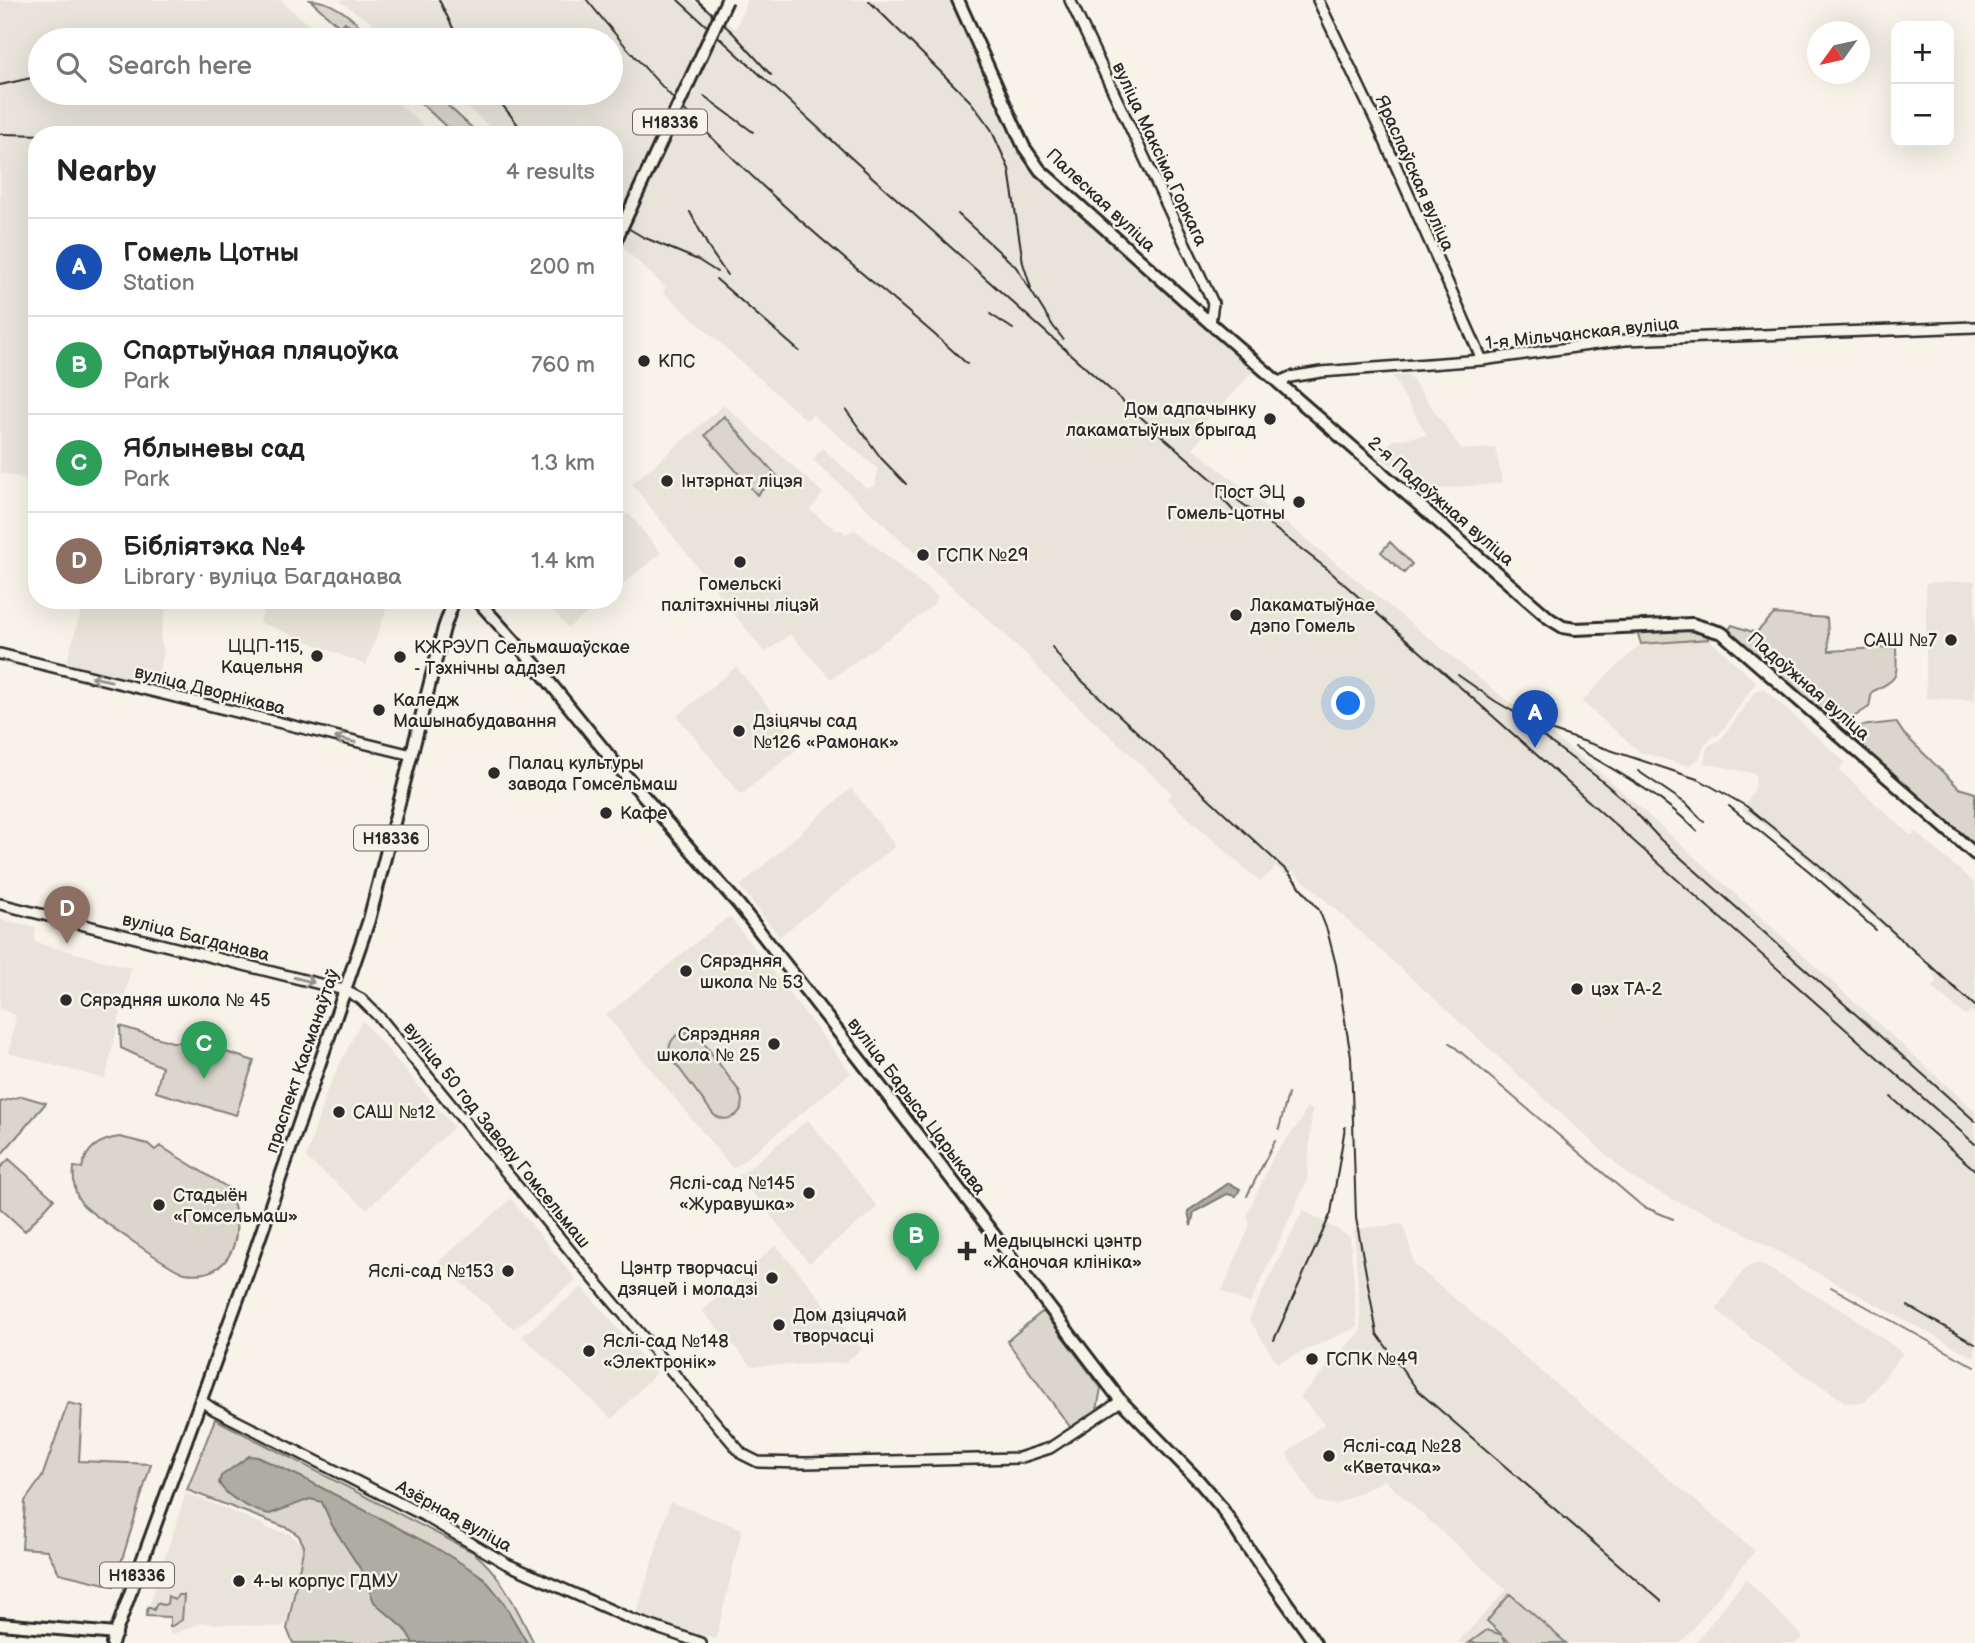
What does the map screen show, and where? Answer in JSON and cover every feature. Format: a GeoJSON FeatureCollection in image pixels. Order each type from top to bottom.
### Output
{"type":"FeatureCollection","features":[{"type":"Feature","properties":{"kind":"main road","name":"Н18336"},"geometry":{"type":"LineString","coordinates":[[623,225],[727,0]]}},
{"type":"Feature","properties":{"kind":"main road","name":"Палеская вуліца"},"geometry":{"type":"LineString","coordinates":[[957,0],[1006,110],[1034,162],[1210,323],[1279,382]]}},
{"type":"Feature","properties":{"kind":"main road","name":"2-я Падоўжная вуліца"},"geometry":{"type":"LineString","coordinates":[[1279,382],[1550,620],[1567,628],[1588,629]]}},
{"type":"Feature","properties":{"kind":"main road","name":"праспект Касманаўтаў"},"geometry":{"type":"LineString","coordinates":[[114,1639],[256,1248],[369,920],[451,609]]}},
{"type":"Feature","properties":{"kind":"main road","name":"вуліца Барыса Царыкава"},"geometry":{"type":"LineString","coordinates":[[485,609],[738,905],[869,1070],[1121,1401],[1214,1497],[1315,1643]]}},
{"type":"Feature","properties":{"kind":"main road","name":"Падоўжная вуліца"},"geometry":{"type":"LineString","coordinates":[[1588,629],[1692,624],[1722,634],[1975,854]]}},
{"type":"Feature","properties":{"kind":"main road"},"geometry":{"type":"LineString","coordinates":[[0,1624],[114,1639]]}},
{"type":"Feature","properties":{"kind":"street","name":"вуліца Максіма Горкага"},"geometry":{"type":"LineString","coordinates":[[1070,0],[1213,303],[1210,323]]}},
{"type":"Feature","properties":{"kind":"street","name":"Яраслаўская вуліца"},"geometry":{"type":"LineString","coordinates":[[1318,0],[1380,130],[1482,360]]}},
{"type":"Feature","properties":{"kind":"street","name":"1-я Мільчанская вуліца"},"geometry":{"type":"LineString","coordinates":[[1279,382],[1290,377],[1321,372],[1482,360],[1625,340],[1975,327]]}},
{"type":"Feature","properties":{"kind":"street","name":"вуліца Дворнікава"},"geometry":{"type":"LineString","coordinates":[[0,654],[412,755]]}},
{"type":"Feature","properties":{"kind":"street","name":"вуліца Багданава"},"geometry":{"type":"LineString","coordinates":[[0,904],[344,990]]}},
{"type":"Feature","properties":{"kind":"street","name":"вуліца 50 год Заводу Гомсельмаш"},"geometry":{"type":"LineString","coordinates":[[344,990],[361,999],[381,1019],[649,1344],[748,1458],[758,1462],[806,1463],[1019,1458],[1050,1448],[1121,1401]]}},
{"type":"Feature","properties":{"kind":"street","name":"Азёрная вуліца"},"geometry":{"type":"LineString","coordinates":[[200,1401],[423,1515],[507,1564],[631,1619],[701,1643]]}},
{"type":"Feature","properties":{"kind":"shaded area"},"geometry":{"type":"Polygon","coordinates":[[[0,0],[244,0],[256,3],[280,0],[312,28],[28,28],[28,105],[400,105],[424,126],[28,126],[28,479],[0,473],[0,0]]]}},
{"type":"Feature","properties":{"kind":"shaded area"},"geometry":{"type":"Polygon","coordinates":[[[310,0],[337,8],[362,28],[352,28],[345,22],[340,27],[310,0]]]}},
{"type":"Feature","properties":{"kind":"shaded area"},"geometry":{"type":"Polygon","coordinates":[[[338,0],[692,0],[736,29],[747,0],[952,0],[1021,151],[1032,169],[1253,371],[1221,407],[1217,406],[1208,416],[1205,424],[1209,428],[1193,448],[1501,696],[1605,776],[1975,1111],[1975,1358],[1707,1213],[1678,1202],[1632,1178],[1293,871],[1287,876],[1276,867],[1260,882],[1167,799],[1172,793],[1044,675],[1028,656],[813,460],[822,448],[866,488],[875,486],[878,469],[813,415],[806,420],[663,292],[666,288],[623,247],[623,126],[489,126],[465,105],[623,105],[623,28],[378,28],[338,0]]]}},
{"type":"Feature","properties":{"kind":"shaded area"},"geometry":{"type":"Polygon","coordinates":[[[423,105],[447,105],[470,126],[445,126],[423,105]]]}},
{"type":"Feature","properties":{"kind":"shaded area"},"geometry":{"type":"Polygon","coordinates":[[[1409,375],[1462,450],[1495,448],[1503,483],[1424,490],[1379,456],[1393,440],[1427,435],[1392,376],[1409,375]]]}},
{"type":"Feature","properties":{"kind":"shaded area"},"geometry":{"type":"Polygon","coordinates":[[[724,405],[823,493],[810,510],[845,534],[855,530],[938,597],[933,605],[916,619],[831,679],[790,634],[765,653],[632,484],[724,405]]]}},
{"type":"Feature","properties":{"kind":"shaded area"},"geometry":{"type":"Polygon","coordinates":[[[724,416],[777,476],[757,495],[705,435],[724,416]]]}},
{"type":"Feature","properties":{"kind":"shaded area"},"geometry":{"type":"Polygon","coordinates":[[[623,513],[630,515],[661,553],[623,584],[623,513]]]}},
{"type":"Feature","properties":{"kind":"shaded area"},"geometry":{"type":"Polygon","coordinates":[[[1390,542],[1412,564],[1404,573],[1381,552],[1390,542]]]}},
{"type":"Feature","properties":{"kind":"shaded area","name":"САШ №7"},"geometry":{"type":"Polygon","coordinates":[[[1975,581],[1975,700],[1926,698],[1926,583],[1975,581]]]}},
{"type":"Feature","properties":{"kind":"shaded area"},"geometry":{"type":"Polygon","coordinates":[[[82,609],[166,610],[160,637],[164,652],[155,685],[66,665],[82,609]]]}},
{"type":"Feature","properties":{"kind":"shaded area"},"geometry":{"type":"Polygon","coordinates":[[[264,609],[387,609],[366,665],[260,622],[264,609]]]}},
{"type":"Feature","properties":{"kind":"shaded area"},"geometry":{"type":"Polygon","coordinates":[[[552,609],[592,609],[568,628],[552,609]]]}},
{"type":"Feature","properties":{"kind":"shaded area"},"geometry":{"type":"Polygon","coordinates":[[[1774,614],[1827,618],[1829,651],[1896,647],[1895,676],[1872,692],[1869,707],[1846,722],[1831,723],[1728,631],[1732,625],[1756,633],[1774,614]]]}},
{"type":"Feature","properties":{"kind":"shaded area"},"geometry":{"type":"Polygon","coordinates":[[[1691,630],[1706,634],[1709,639],[1641,644],[1637,631],[1691,630]]]}},
{"type":"Feature","properties":{"kind":"shaded area"},"geometry":{"type":"Polygon","coordinates":[[[1709,639],[1756,682],[1719,735],[1711,737],[1699,759],[1688,766],[1640,752],[1582,702],[1641,644],[1709,639]]]}},
{"type":"Feature","properties":{"kind":"shaded area","name":"Дзіцячы сад №126 «Рамонак»"},"geometry":{"type":"Polygon","coordinates":[[[736,667],[801,746],[741,795],[677,716],[736,667]]]}},
{"type":"Feature","properties":{"kind":"shaded area"},"geometry":{"type":"Polygon","coordinates":[[[1764,689],[1845,762],[1839,770],[1911,836],[1916,832],[1975,884],[1975,1015],[1970,1011],[1966,1016],[1941,996],[1932,988],[1937,981],[1930,967],[1778,835],[1743,809],[1755,789],[1756,774],[1704,763],[1707,747],[1721,739],[1757,690],[1764,689]]]}},
{"type":"Feature","properties":{"kind":"shaded area"},"geometry":{"type":"Polygon","coordinates":[[[1896,722],[1904,734],[1959,788],[1975,793],[1975,845],[1846,736],[1852,727],[1896,722]]]}},
{"type":"Feature","properties":{"kind":"shaded area"},"geometry":{"type":"Polygon","coordinates":[[[851,788],[896,846],[779,937],[740,886],[851,788]]]}},
{"type":"Feature","properties":{"kind":"shaded area"},"geometry":{"type":"Polygon","coordinates":[[[728,917],[851,1073],[733,1169],[606,1015],[728,917]]]}},
{"type":"Feature","properties":{"kind":"shaded area"},"geometry":{"type":"Polygon","coordinates":[[[0,919],[36,927],[34,942],[131,968],[105,1079],[9,1053],[16,1015],[0,1009],[0,919]]]}},
{"type":"Feature","properties":{"kind":"shaded area"},"geometry":{"type":"Polygon","coordinates":[[[362,1020],[454,1127],[367,1209],[306,1158],[327,1090],[362,1020]]]}},
{"type":"Feature","properties":{"kind":"shaded area"},"geometry":{"type":"Polygon","coordinates":[[[120,1026],[172,1042],[195,1042],[254,1061],[236,1115],[156,1092],[162,1067],[121,1048],[120,1026]]]}},
{"type":"Feature","properties":{"kind":"shaded area"},"geometry":{"type":"Polygon","coordinates":[[[689,1032],[701,1039],[739,1091],[741,1109],[732,1117],[725,1119],[714,1115],[670,1056],[673,1039],[689,1032]]]}},
{"type":"Feature","properties":{"kind":"shaded area"},"geometry":{"type":"Polygon","coordinates":[[[22,1096],[46,1103],[0,1156],[0,1102],[22,1096]]]}},
{"type":"Feature","properties":{"kind":"shaded area"},"geometry":{"type":"Polygon","coordinates":[[[1306,1107],[1312,1110],[1307,1180],[1250,1304],[1222,1291],[1250,1225],[1247,1214],[1274,1155],[1301,1121],[1306,1107]]]}},
{"type":"Feature","properties":{"kind":"shaded area","name":"Яслі-сад №145 «Журавушка»"},"geometry":{"type":"Polygon","coordinates":[[[808,1120],[878,1207],[809,1263],[739,1176],[808,1120]]]}},
{"type":"Feature","properties":{"kind":"shaded area","name":"Стадыён «Гомсельмаш»"},"geometry":{"type":"Polygon","coordinates":[[[120,1137],[148,1144],[155,1150],[160,1146],[233,1191],[230,1194],[236,1237],[225,1261],[215,1269],[202,1273],[185,1273],[178,1270],[133,1242],[82,1204],[77,1196],[74,1167],[82,1168],[87,1155],[95,1146],[120,1137]]]}},
{"type":"Feature","properties":{"kind":"shaded area"},"geometry":{"type":"Polygon","coordinates":[[[9,1159],[54,1199],[25,1231],[0,1208],[0,1168],[9,1159]]]}},
{"type":"Feature","properties":{"kind":"shaded area"},"geometry":{"type":"Polygon","coordinates":[[[1229,1183],[1240,1189],[1236,1196],[1227,1194],[1194,1212],[1191,1226],[1188,1211],[1229,1183]]]}},
{"type":"Feature","properties":{"kind":"shaded area","name":"Яслі-сад №153"},"geometry":{"type":"Polygon","coordinates":[[[511,1199],[576,1280],[514,1329],[438,1262],[511,1199]]]}},
{"type":"Feature","properties":{"kind":"shaded area"},"geometry":{"type":"Polygon","coordinates":[[[1303,1210],[1350,1237],[1357,1327],[1277,1363],[1249,1319],[1303,1210]]]}},
{"type":"Feature","properties":{"kind":"shaded area"},"geometry":{"type":"Polygon","coordinates":[[[1403,1224],[1415,1265],[1755,1551],[1681,1643],[1457,1643],[1507,1590],[1384,1480],[1335,1505],[1316,1501],[1286,1454],[1325,1423],[1300,1397],[1361,1330],[1354,1229],[1403,1224]]]}},
{"type":"Feature","properties":{"kind":"shaded area","name":"Цэнтр творчасці дзяцей і моладзі"},"geometry":{"type":"Polygon","coordinates":[[[776,1245],[862,1349],[844,1363],[752,1366],[702,1311],[776,1245]]]}},
{"type":"Feature","properties":{"kind":"shaded area"},"geometry":{"type":"Polygon","coordinates":[[[1759,1263],[1850,1315],[1903,1353],[1865,1402],[1847,1403],[1760,1345],[1716,1309],[1746,1267],[1759,1263]]]}},
{"type":"Feature","properties":{"kind":"shaded area"},"geometry":{"type":"Polygon","coordinates":[[[582,1287],[656,1373],[612,1419],[522,1336],[582,1287]]]}},
{"type":"Feature","properties":{"kind":"shaded area"},"geometry":{"type":"Polygon","coordinates":[[[1043,1311],[1101,1388],[1097,1410],[1071,1428],[1007,1341],[1043,1311]]]}},
{"type":"Feature","properties":{"kind":"shaded area"},"geometry":{"type":"Polygon","coordinates":[[[68,1403],[82,1406],[79,1461],[151,1464],[114,1586],[59,1573],[47,1550],[22,1548],[25,1501],[42,1477],[68,1403]]]}},
{"type":"Feature","properties":{"kind":"shaded area"},"geometry":{"type":"Polygon","coordinates":[[[215,1419],[473,1552],[501,1583],[534,1643],[293,1643],[287,1629],[304,1546],[299,1536],[290,1529],[187,1490],[215,1419]]]}},
{"type":"Feature","properties":{"kind":"shaded area"},"geometry":{"type":"Polygon","coordinates":[[[249,1456],[258,1457],[303,1478],[433,1546],[474,1571],[484,1578],[502,1600],[527,1643],[413,1643],[405,1629],[374,1602],[363,1573],[332,1525],[322,1502],[310,1499],[270,1514],[241,1503],[223,1489],[219,1483],[221,1476],[249,1456]]]}},
{"type":"Feature","properties":{"kind":"shaded area"},"geometry":{"type":"Polygon","coordinates":[[[186,1493],[269,1529],[290,1534],[303,1546],[287,1622],[284,1625],[202,1623],[170,1635],[170,1617],[146,1616],[186,1493]]]}},
{"type":"Feature","properties":{"kind":"shaded area"},"geometry":{"type":"Polygon","coordinates":[[[670,1502],[742,1529],[716,1639],[636,1616],[670,1502]]]}},
{"type":"Feature","properties":{"kind":"shaded area"},"geometry":{"type":"Polygon","coordinates":[[[1746,1579],[1803,1637],[1796,1643],[1695,1643],[1746,1579]]]}},
{"type":"Feature","properties":{"kind":"shaded area"},"geometry":{"type":"Polygon","coordinates":[[[1510,1594],[1566,1643],[1511,1643],[1503,1636],[1506,1643],[1469,1643],[1487,1630],[1502,1635],[1487,1621],[1510,1594]]]}},
{"type":"Feature","properties":{"kind":"shaded area"},"geometry":{"type":"Polygon","coordinates":[[[178,1595],[184,1595],[182,1620],[170,1627],[170,1617],[146,1616],[148,1607],[154,1610],[157,1603],[167,1604],[168,1596],[175,1600],[178,1595]]]}},
{"type":"Feature","properties":{"kind":"waterway"},"geometry":{"type":"LineString","coordinates":[[1450,1043],[1642,1206],[1673,1219]]}},
{"type":"Feature","properties":{"kind":"waterway"},"geometry":{"type":"LineString","coordinates":[[1279,1129],[1288,1094]]}},
{"type":"Feature","properties":{"kind":"waterway"},"geometry":{"type":"LineString","coordinates":[[1247,1196],[1275,1141]]}},
{"type":"Feature","properties":{"kind":"waterway"},"geometry":{"type":"LineString","coordinates":[[1831,1287],[1975,1367]]}},
{"type":"Feature","properties":{"kind":"railway"},"geometry":{"type":"LineString","coordinates":[[439,0],[453,28]]}},
{"type":"Feature","properties":{"kind":"railway"},"geometry":{"type":"LineString","coordinates":[[587,0],[610,28]]}},
{"type":"Feature","properties":{"kind":"railway"},"geometry":{"type":"LineString","coordinates":[[678,0],[1162,436],[1222,488],[1326,568],[1975,1144]]}},
{"type":"Feature","properties":{"kind":"railway"},"geometry":{"type":"LineString","coordinates":[[697,0],[733,33],[771,75]]}},
{"type":"Feature","properties":{"kind":"railway"},"geometry":{"type":"LineString","coordinates":[[869,1],[971,102],[991,129],[1009,169],[1023,263],[1031,288]]}},
{"type":"Feature","properties":{"kind":"railway"},"geometry":{"type":"LineString","coordinates":[[623,43],[675,101],[739,164],[804,224],[967,364]]}},
{"type":"Feature","properties":{"kind":"railway"},"geometry":{"type":"LineString","coordinates":[[0,85],[28,79]]}},
{"type":"Feature","properties":{"kind":"railway"},"geometry":{"type":"LineString","coordinates":[[704,96],[753,132]]}},
{"type":"Feature","properties":{"kind":"railway"},"geometry":{"type":"LineString","coordinates":[[502,105],[519,126]]}},
{"type":"Feature","properties":{"kind":"railway"},"geometry":{"type":"LineString","coordinates":[[0,134],[28,135]]}},
{"type":"Feature","properties":{"kind":"railway"},"geometry":{"type":"LineString","coordinates":[[690,212],[727,275]]}},
{"type":"Feature","properties":{"kind":"railway"},"geometry":{"type":"LineString","coordinates":[[958,214],[1016,267],[1063,339]]}},
{"type":"Feature","properties":{"kind":"railway"},"geometry":{"type":"LineString","coordinates":[[623,225],[643,237],[698,260],[717,272]]}},
{"type":"Feature","properties":{"kind":"railway"},"geometry":{"type":"LineString","coordinates":[[716,279],[799,351]]}},
{"type":"Feature","properties":{"kind":"railway"},"geometry":{"type":"LineString","coordinates":[[990,314],[1013,329]]}},
{"type":"Feature","properties":{"kind":"railway"},"geometry":{"type":"LineString","coordinates":[[846,410],[881,458],[906,484]]}},
{"type":"Feature","properties":{"kind":"railway"},"geometry":{"type":"LineString","coordinates":[[1219,495],[1238,516]]}},
{"type":"Feature","properties":{"kind":"railway"},"geometry":{"type":"LineString","coordinates":[[1052,647],[1065,665],[1288,872],[1319,910],[1336,965],[1351,1057],[1356,1218],[1377,1334],[1418,1391],[1661,1601]]}},
{"type":"Feature","properties":{"kind":"railway"},"geometry":{"type":"LineString","coordinates":[[1458,675],[1538,726],[1700,780],[1746,806],[1819,865],[1975,1006]]}},
{"type":"Feature","properties":{"kind":"railway"},"geometry":{"type":"LineString","coordinates":[[1534,730],[1623,799],[1661,840],[1975,1121]]}},
{"type":"Feature","properties":{"kind":"railway"},"geometry":{"type":"LineString","coordinates":[[1575,747],[1654,795],[1697,831]]}},
{"type":"Feature","properties":{"kind":"railway"},"geometry":{"type":"LineString","coordinates":[[1638,771],[1688,805],[1704,822]]}},
{"type":"Feature","properties":{"kind":"railway"},"geometry":{"type":"LineString","coordinates":[[1729,806],[1876,930]]}},
{"type":"Feature","properties":{"kind":"railway"},"geometry":{"type":"LineString","coordinates":[[1891,1097],[1975,1170]]}},
{"type":"Feature","properties":{"kind":"railway"},"geometry":{"type":"LineString","coordinates":[[1274,1340],[1331,1213],[1345,1127]]}},
{"type":"Feature","properties":{"kind":"railway"},"geometry":{"type":"LineString","coordinates":[[1908,1306],[1975,1344]]}},
{"type":"Feature","properties":{"kind":"place","name":"КПС"},"geometry":{"type":"Point","coordinates":[644,361]}},
{"type":"Feature","properties":{"kind":"place","name":"Дом адпачынку лакаматыўных брыгад"},"geometry":{"type":"Point","coordinates":[1270,419]}},
{"type":"Feature","properties":{"kind":"place","name":"Інтэрнат ліцэя"},"geometry":{"type":"Point","coordinates":[667,481]}},
{"type":"Feature","properties":{"kind":"place","name":"Пост ЭЦ Гомель-цотны"},"geometry":{"type":"Point","coordinates":[1299,502]}},
{"type":"Feature","properties":{"kind":"place","name":"ГСПК №29"},"geometry":{"type":"Point","coordinates":[923,555]}},
{"type":"Feature","properties":{"kind":"place","name":"Гомельскі палітэхнічны ліцэй"},"geometry":{"type":"Point","coordinates":[740,562]}},
{"type":"Feature","properties":{"kind":"place","name":"Лакаматыўнае дэпо Гомель"},"geometry":{"type":"Point","coordinates":[1236,615]}},
{"type":"Feature","properties":{"kind":"place","name":"САШ №7"},"geometry":{"type":"Point","coordinates":[1951,640]}},
{"type":"Feature","properties":{"kind":"place","name":"ЦЦП-115, Кацельня"},"geometry":{"type":"Point","coordinates":[317,656]}},
{"type":"Feature","properties":{"kind":"place","name":"КЖРЭУП Сельмашаўскае - Тэхнічны аддзел"},"geometry":{"type":"Point","coordinates":[400,657]}},
{"type":"Feature","properties":{"kind":"place","name":"Каледж Машынабудавання"},"geometry":{"type":"Point","coordinates":[379,710]}},
{"type":"Feature","properties":{"kind":"place","name":"Дзіцячы сад №126 «Рамонак»"},"geometry":{"type":"Point","coordinates":[739,731]}},
{"type":"Feature","properties":{"kind":"place","name":"Гомель Цотны"},"geometry":{"type":"Point","coordinates":[1535,748]}},
{"type":"Feature","properties":{"kind":"place","name":"Палац культуры завода Гомсельмаш"},"geometry":{"type":"Point","coordinates":[494,773]}},
{"type":"Feature","properties":{"kind":"place","name":"Кафе"},"geometry":{"type":"Point","coordinates":[606,813]}},
{"type":"Feature","properties":{"kind":"place","name":"Бібліятэка №4"},"geometry":{"type":"Point","coordinates":[67,944]}},
{"type":"Feature","properties":{"kind":"place","name":"Сярэдняя школа № 53"},"geometry":{"type":"Point","coordinates":[686,971]}},
{"type":"Feature","properties":{"kind":"place","name":"цэх ТА-2"},"geometry":{"type":"Point","coordinates":[1577,989]}},
{"type":"Feature","properties":{"kind":"place","name":"Сярэдняя школа № 45"},"geometry":{"type":"Point","coordinates":[66,1000]}},
{"type":"Feature","properties":{"kind":"place","name":"Сярэдняя школа № 25"},"geometry":{"type":"Point","coordinates":[774,1044]}},
{"type":"Feature","properties":{"kind":"place","name":"Яблыневы сад"},"geometry":{"type":"Point","coordinates":[204,1079]}},
{"type":"Feature","properties":{"kind":"place","name":"САШ №12"},"geometry":{"type":"Point","coordinates":[339,1112]}},
{"type":"Feature","properties":{"kind":"place","name":"Яслі-сад №145 «Журавушка»"},"geometry":{"type":"Point","coordinates":[809,1193]}},
{"type":"Feature","properties":{"kind":"place","name":"Стадыён «Гомсельмаш»"},"geometry":{"type":"Point","coordinates":[159,1205]}},
{"type":"Feature","properties":{"kind":"place","name":"Медыцынскі цэнтр «Жаночая клініка»"},"geometry":{"type":"Point","coordinates":[967,1251]}},
{"type":"Feature","properties":{"kind":"place","name":"Яслі-сад №153"},"geometry":{"type":"Point","coordinates":[508,1271]}},
{"type":"Feature","properties":{"kind":"place","name":"Спартыўная пляцоўка"},"geometry":{"type":"Point","coordinates":[916,1271]}},
{"type":"Feature","properties":{"kind":"place","name":"Цэнтр творчасці дзяцей і моладзі"},"geometry":{"type":"Point","coordinates":[772,1278]}},
{"type":"Feature","properties":{"kind":"place","name":"Дом дзіцячай творчасці"},"geometry":{"type":"Point","coordinates":[779,1325]}},
{"type":"Feature","properties":{"kind":"place","name":"Яслі-сад №148 «Электронік»"},"geometry":{"type":"Point","coordinates":[589,1351]}},
{"type":"Feature","properties":{"kind":"place","name":"ГСПК №49"},"geometry":{"type":"Point","coordinates":[1312,1359]}},
{"type":"Feature","properties":{"kind":"place","name":"Яслі-сад №28 «Кветачка»"},"geometry":{"type":"Point","coordinates":[1329,1456]}},
{"type":"Feature","properties":{"kind":"place","name":"4-ы корпус ГДМУ"},"geometry":{"type":"Point","coordinates":[239,1581]}}]}
